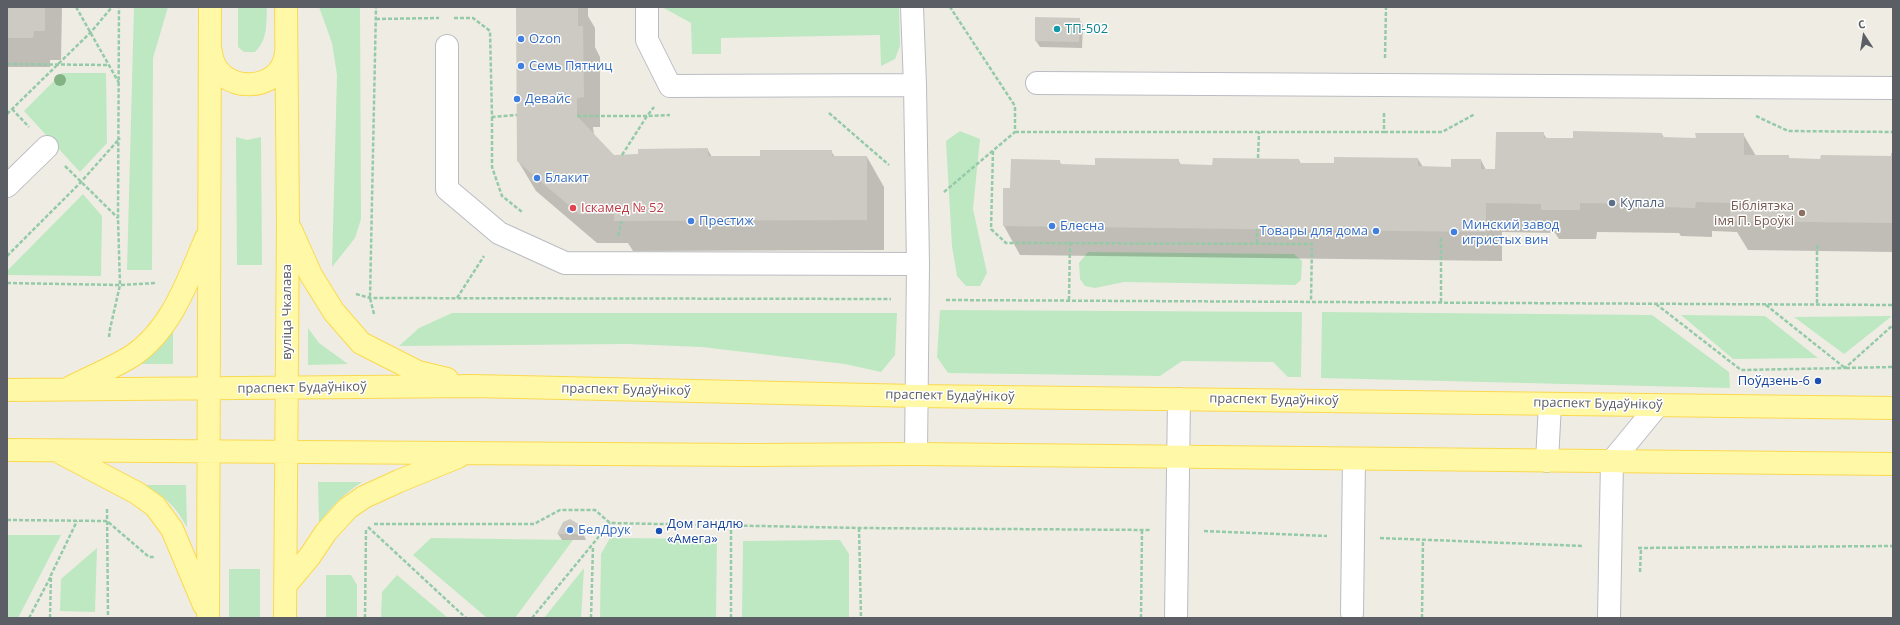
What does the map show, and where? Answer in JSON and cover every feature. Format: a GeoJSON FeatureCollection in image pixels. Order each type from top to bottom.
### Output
{"type":"FeatureCollection","features":[{"type":"Feature","properties":{"kind":"main road"},"geometry":{"type":"LineString","coordinates":[[208,617],[210,7]]}},
{"type":"Feature","properties":{"kind":"main road","name":"вуліца Чкалава"},"geometry":{"type":"LineString","coordinates":[[285,618],[288,223],[286,7]]}},
{"type":"Feature","properties":{"kind":"main road"},"geometry":{"type":"LineString","coordinates":[[210,45],[211,57],[216,67],[224,76],[234,82],[245,85],[258,84],[270,79],[280,69],[286,57],[287,44]]}},
{"type":"Feature","properties":{"kind":"main road"},"geometry":{"type":"LineString","coordinates":[[288,223],[311,275],[334,312],[362,343],[418,372],[473,386]]}},
{"type":"Feature","properties":{"kind":"main road"},"geometry":{"type":"LineString","coordinates":[[65,390],[132,356],[162,328],[186,283],[210,230]]}},
{"type":"Feature","properties":{"kind":"main road","name":"праспект Будаўнікоў"},"geometry":{"type":"LineString","coordinates":[[7,390],[473,386],[916,396],[1893,408]]}},
{"type":"Feature","properties":{"kind":"main road"},"geometry":{"type":"LineString","coordinates":[[7,450],[752,456],[916,454],[1893,464]]}},
{"type":"Feature","properties":{"kind":"main road"},"geometry":{"type":"LineString","coordinates":[[58,451],[138,493],[155,506],[172,529],[208,617]]}},
{"type":"Feature","properties":{"kind":"main road"},"geometry":{"type":"LineString","coordinates":[[285,586],[310,556],[326,532],[348,508],[364,497],[398,481],[468,453]]}},
{"type":"Feature","properties":{"kind":"street"},"geometry":{"type":"LineString","coordinates":[[647,7],[647,40],[670,86],[915,85]]}},
{"type":"Feature","properties":{"kind":"street"},"geometry":{"type":"LineString","coordinates":[[912,7],[918,264],[916,454]]}},
{"type":"Feature","properties":{"kind":"street"},"geometry":{"type":"LineString","coordinates":[[447,46],[447,189],[499,233],[565,263],[918,264]]}},
{"type":"Feature","properties":{"kind":"street"},"geometry":{"type":"LineString","coordinates":[[1037,83],[1893,88]]}},
{"type":"Feature","properties":{"kind":"street"},"geometry":{"type":"LineString","coordinates":[[7,186],[48,147]]}},
{"type":"Feature","properties":{"kind":"street"},"geometry":{"type":"LineString","coordinates":[[1176,609],[1179,399]]}},
{"type":"Feature","properties":{"kind":"street"},"geometry":{"type":"LineString","coordinates":[[1547,460],[1550,404]]}},
{"type":"Feature","properties":{"kind":"street"},"geometry":{"type":"LineString","coordinates":[[1609,618],[1612,461],[1658,404]]}},
{"type":"Feature","properties":{"kind":"street"},"geometry":{"type":"LineString","coordinates":[[1352,613],[1354,459]]}},
{"type":"Feature","properties":{"kind":"path"},"geometry":{"type":"LineString","coordinates":[[76,7],[120,83]]}},
{"type":"Feature","properties":{"kind":"path"},"geometry":{"type":"LineString","coordinates":[[7,114],[91,32],[112,7]]}},
{"type":"Feature","properties":{"kind":"path"},"geometry":{"type":"LineString","coordinates":[[109,343],[110,328],[120,285],[118,218],[120,138],[119,7]]}},
{"type":"Feature","properties":{"kind":"path"},"geometry":{"type":"LineString","coordinates":[[375,321],[370,298],[376,7]]}},
{"type":"Feature","properties":{"kind":"path"},"geometry":{"type":"LineString","coordinates":[[950,7],[1015,106],[1015,132]]}},
{"type":"Feature","properties":{"kind":"path"},"geometry":{"type":"LineString","coordinates":[[1384,132],[1386,7]]}},
{"type":"Feature","properties":{"kind":"path"},"geometry":{"type":"LineString","coordinates":[[376,19],[412,19]]}},
{"type":"Feature","properties":{"kind":"path"},"geometry":{"type":"LineString","coordinates":[[7,64],[109,65]]}},
{"type":"Feature","properties":{"kind":"path"},"geometry":{"type":"LineString","coordinates":[[622,155],[647,116],[670,86]]}},
{"type":"Feature","properties":{"kind":"path"},"geometry":{"type":"LineString","coordinates":[[917,215],[1015,132],[1442,132],[1480,111]]}},
{"type":"Feature","properties":{"kind":"path"},"geometry":{"type":"LineString","coordinates":[[821,113],[829,113],[891,167]]}},
{"type":"Feature","properties":{"kind":"path"},"geometry":{"type":"LineString","coordinates":[[1750,113],[1788,131],[1893,132]]}},
{"type":"Feature","properties":{"kind":"path"},"geometry":{"type":"LineString","coordinates":[[577,116],[671,115]]}},
{"type":"Feature","properties":{"kind":"path"},"geometry":{"type":"LineString","coordinates":[[492,117],[492,167],[502,196],[524,214]]}},
{"type":"Feature","properties":{"kind":"path"},"geometry":{"type":"LineString","coordinates":[[1258,158],[1259,132]]}},
{"type":"Feature","properties":{"kind":"path"},"geometry":{"type":"LineString","coordinates":[[7,256],[80,183],[120,138]]}},
{"type":"Feature","properties":{"kind":"path"},"geometry":{"type":"LineString","coordinates":[[993,151],[991,229],[1006,243],[1070,242],[1312,244],[1311,301]]}},
{"type":"Feature","properties":{"kind":"path"},"geometry":{"type":"LineString","coordinates":[[616,242],[622,221]]}},
{"type":"Feature","properties":{"kind":"path"},"geometry":{"type":"LineString","coordinates":[[1257,229],[1257,243]]}},
{"type":"Feature","properties":{"kind":"path"},"geometry":{"type":"LineString","coordinates":[[1441,238],[1441,302]]}},
{"type":"Feature","properties":{"kind":"path"},"geometry":{"type":"LineString","coordinates":[[1070,242],[1070,300]]}},
{"type":"Feature","properties":{"kind":"path"},"geometry":{"type":"LineString","coordinates":[[1817,244],[1817,305]]}},
{"type":"Feature","properties":{"kind":"path"},"geometry":{"type":"LineString","coordinates":[[7,284],[120,285],[158,283]]}},
{"type":"Feature","properties":{"kind":"path"},"geometry":{"type":"LineString","coordinates":[[350,292],[370,298],[918,299],[1893,305]]}},
{"type":"Feature","properties":{"kind":"path"},"geometry":{"type":"LineString","coordinates":[[1655,303],[1741,370],[1893,367]]}},
{"type":"Feature","properties":{"kind":"path"},"geometry":{"type":"LineString","coordinates":[[1766,304],[1845,368]]}},
{"type":"Feature","properties":{"kind":"path"},"geometry":{"type":"LineString","coordinates":[[1845,368],[1893,325]]}},
{"type":"Feature","properties":{"kind":"path"},"geometry":{"type":"LineString","coordinates":[[107,504],[108,618]]}},
{"type":"Feature","properties":{"kind":"path"},"geometry":{"type":"LineString","coordinates":[[366,524],[534,524],[560,510],[595,510],[610,523],[859,528],[1178,530],[1641,548],[1893,546]]}},
{"type":"Feature","properties":{"kind":"path"},"geometry":{"type":"LineString","coordinates":[[7,520],[107,521],[149,557],[154,557]]}},
{"type":"Feature","properties":{"kind":"path"},"geometry":{"type":"LineString","coordinates":[[29,618],[77,521]]}},
{"type":"Feature","properties":{"kind":"path"},"geometry":{"type":"LineString","coordinates":[[532,618],[610,523]]}},
{"type":"Feature","properties":{"kind":"path"},"geometry":{"type":"LineString","coordinates":[[362,531],[366,524]]}},
{"type":"Feature","properties":{"kind":"path"},"geometry":{"type":"LineString","coordinates":[[365,618],[366,524]]}},
{"type":"Feature","properties":{"kind":"path"},"geometry":{"type":"LineString","coordinates":[[366,524],[466,618]]}},
{"type":"Feature","properties":{"kind":"path"},"geometry":{"type":"LineString","coordinates":[[730,618],[731,525]]}},
{"type":"Feature","properties":{"kind":"path"},"geometry":{"type":"LineString","coordinates":[[859,528],[860,618]]}},
{"type":"Feature","properties":{"kind":"path"},"geometry":{"type":"LineString","coordinates":[[1141,618],[1142,530]]}},
{"type":"Feature","properties":{"kind":"path"},"geometry":{"type":"LineString","coordinates":[[1422,618],[1423,540]]}},
{"type":"Feature","properties":{"kind":"path"},"geometry":{"type":"LineString","coordinates":[[591,618],[593,545]]}},
{"type":"Feature","properties":{"kind":"path"},"geometry":{"type":"LineString","coordinates":[[50,618],[51,575]]}},
{"type":"Feature","properties":{"kind":"green space"},"geometry":{"type":"Polygon","coordinates":[[[134,7],[168,7],[153,58],[152,270],[127,270],[134,7]]]}},
{"type":"Feature","properties":{"kind":"green space"},"geometry":{"type":"Polygon","coordinates":[[[238,7],[267,7],[264,37],[255,52],[244,52],[238,47],[238,7]]]}},
{"type":"Feature","properties":{"kind":"green space"},"geometry":{"type":"Polygon","coordinates":[[[319,7],[360,7],[361,219],[355,238],[332,267],[337,75],[332,43],[319,7]]]}},
{"type":"Feature","properties":{"kind":"green space"},"geometry":{"type":"Polygon","coordinates":[[[662,7],[899,7],[900,46],[895,59],[881,66],[880,35],[721,38],[721,54],[692,54],[691,23],[662,7]]]}},
{"type":"Feature","properties":{"kind":"green space"},"geometry":{"type":"Polygon","coordinates":[[[62,73],[106,73],[107,143],[80,172],[24,111],[62,73]]]}},
{"type":"Feature","properties":{"kind":"green space"},"geometry":{"type":"Polygon","coordinates":[[[960,131],[980,139],[973,209],[987,273],[980,286],[966,286],[957,276],[952,246],[946,141],[960,131]]]}},
{"type":"Feature","properties":{"kind":"green space"},"geometry":{"type":"Polygon","coordinates":[[[236,137],[247,140],[261,137],[262,265],[237,265],[236,137]]]}},
{"type":"Feature","properties":{"kind":"green space"},"geometry":{"type":"Polygon","coordinates":[[[83,194],[102,216],[101,276],[7,275],[7,271],[83,194]]]}},
{"type":"Feature","properties":{"kind":"green space"},"geometry":{"type":"Polygon","coordinates":[[[1088,252],[1294,254],[1302,261],[1301,280],[1295,285],[1124,282],[1095,288],[1085,286],[1080,279],[1079,263],[1088,252]]]}},
{"type":"Feature","properties":{"kind":"green space"},"geometry":{"type":"Polygon","coordinates":[[[940,310],[1302,312],[1301,377],[1288,377],[1273,362],[1182,361],[1160,376],[948,373],[937,357],[940,310]]]}},
{"type":"Feature","properties":{"kind":"green space"},"geometry":{"type":"Polygon","coordinates":[[[1322,312],[1652,315],[1729,372],[1730,388],[1321,378],[1322,312]]]}},
{"type":"Feature","properties":{"kind":"green space"},"geometry":{"type":"Polygon","coordinates":[[[452,313],[897,313],[895,355],[881,372],[845,364],[702,347],[628,344],[399,346],[419,328],[452,313]]]}},
{"type":"Feature","properties":{"kind":"green space"},"geometry":{"type":"Polygon","coordinates":[[[1681,315],[1765,316],[1818,358],[1733,359],[1681,315]]]}},
{"type":"Feature","properties":{"kind":"green space"},"geometry":{"type":"Polygon","coordinates":[[[1892,316],[1844,354],[1794,317],[1892,316]]]}},
{"type":"Feature","properties":{"kind":"green space"},"geometry":{"type":"Polygon","coordinates":[[[308,328],[319,343],[348,364],[308,365],[308,328]]]}},
{"type":"Feature","properties":{"kind":"green space"},"geometry":{"type":"Polygon","coordinates":[[[173,329],[173,364],[139,364],[150,355],[173,329]]]}},
{"type":"Feature","properties":{"kind":"green space"},"geometry":{"type":"Polygon","coordinates":[[[318,482],[362,482],[338,501],[319,524],[318,482]]]}},
{"type":"Feature","properties":{"kind":"green space"},"geometry":{"type":"Polygon","coordinates":[[[143,485],[186,485],[187,527],[169,502],[143,485]]]}},
{"type":"Feature","properties":{"kind":"green space"},"geometry":{"type":"Polygon","coordinates":[[[7,535],[61,535],[18,618],[7,618],[7,535]]]}},
{"type":"Feature","properties":{"kind":"green space"},"geometry":{"type":"Polygon","coordinates":[[[431,538],[573,540],[515,618],[487,618],[413,555],[431,538]]]}},
{"type":"Feature","properties":{"kind":"green space"},"geometry":{"type":"Polygon","coordinates":[[[610,538],[717,539],[716,618],[600,618],[601,554],[610,538]]]}},
{"type":"Feature","properties":{"kind":"green space"},"geometry":{"type":"Polygon","coordinates":[[[840,540],[849,554],[849,618],[742,618],[743,541],[840,540]]]}},
{"type":"Feature","properties":{"kind":"green space"},"geometry":{"type":"Polygon","coordinates":[[[97,548],[95,612],[60,611],[61,579],[97,548]]]}},
{"type":"Feature","properties":{"kind":"green space"},"geometry":{"type":"Polygon","coordinates":[[[584,568],[581,618],[544,618],[584,568]]]}},
{"type":"Feature","properties":{"kind":"green space"},"geometry":{"type":"Polygon","coordinates":[[[229,569],[260,569],[260,618],[229,618],[229,569]]]}},
{"type":"Feature","properties":{"kind":"green space"},"geometry":{"type":"Polygon","coordinates":[[[326,575],[351,575],[357,585],[357,618],[326,618],[326,575]]]}},
{"type":"Feature","properties":{"kind":"green space"},"geometry":{"type":"Polygon","coordinates":[[[397,575],[448,618],[381,618],[382,592],[397,575]]]}},
{"type":"Feature","properties":{"kind":"building"},"geometry":{"type":"Polygon","coordinates":[[[7,7],[45,7],[45,31],[34,31],[33,38],[7,38],[7,7]]]}},
{"type":"Feature","properties":{"kind":"building"},"geometry":{"type":"Polygon","coordinates":[[[516,7],[578,7],[578,26],[583,26],[584,97],[577,98],[577,116],[614,155],[638,154],[638,149],[708,148],[708,156],[760,156],[760,150],[832,150],[832,156],[867,156],[867,220],[614,221],[614,213],[579,214],[517,161],[516,7]]]}},
{"type":"Feature","properties":{"kind":"building","name":"ТП-502"},"geometry":{"type":"Polygon","coordinates":[[[1035,17],[1080,18],[1079,42],[1035,41],[1035,17]]]}},
{"type":"Feature","properties":{"kind":"building"},"geometry":{"type":"Polygon","coordinates":[[[1573,131],[1662,133],[1662,137],[1696,138],[1695,133],[1744,133],[1744,155],[1789,155],[1789,158],[1820,159],[1821,155],[1891,156],[1891,153],[1893,153],[1893,223],[1730,221],[1730,203],[1696,202],[1695,208],[1663,207],[1663,204],[1580,203],[1580,210],[1541,210],[1541,204],[1486,203],[1486,232],[1003,226],[1003,188],[1010,188],[1011,159],[1060,160],[1060,164],[1095,165],[1095,158],[1179,159],[1179,164],[1212,165],[1213,158],[1299,159],[1299,163],[1334,163],[1334,157],[1418,158],[1418,166],[1451,167],[1451,159],[1481,159],[1481,169],[1495,169],[1496,132],[1544,132],[1544,138],[1573,138],[1573,131]]]}},
{"type":"Feature","properties":{"kind":"building","name":"БелДрук"},"geometry":{"type":"Polygon","coordinates":[[[570,519],[580,525],[583,534],[557,534],[563,522],[570,519]]]}},
{"type":"Feature","properties":{"kind":"place","name":"ТП-502"},"geometry":{"type":"Point","coordinates":[1057,29]}},
{"type":"Feature","properties":{"kind":"place","name":"Ozon"},"geometry":{"type":"Point","coordinates":[521,39]}},
{"type":"Feature","properties":{"kind":"place","name":"Семь Пятниц"},"geometry":{"type":"Point","coordinates":[521,66]}},
{"type":"Feature","properties":{"kind":"place","name":"Девайс"},"geometry":{"type":"Point","coordinates":[517,99]}},
{"type":"Feature","properties":{"kind":"place","name":"Блакит"},"geometry":{"type":"Point","coordinates":[537,178]}},
{"type":"Feature","properties":{"kind":"place","name":"Купала"},"geometry":{"type":"Point","coordinates":[1612,203]}},
{"type":"Feature","properties":{"kind":"place","name":"Іскамед № 52"},"geometry":{"type":"Point","coordinates":[573,208]}},
{"type":"Feature","properties":{"kind":"place","name":"Бібліятэка імя П. Броўкі"},"geometry":{"type":"Point","coordinates":[1802,213]}},
{"type":"Feature","properties":{"kind":"place","name":"Престиж"},"geometry":{"type":"Point","coordinates":[691,221]}},
{"type":"Feature","properties":{"kind":"place","name":"Блесна"},"geometry":{"type":"Point","coordinates":[1052,226]}},
{"type":"Feature","properties":{"kind":"place","name":"Товары для дома"},"geometry":{"type":"Point","coordinates":[1376,231]}},
{"type":"Feature","properties":{"kind":"place","name":"Минский завод игристых вин"},"geometry":{"type":"Point","coordinates":[1454,232]}},
{"type":"Feature","properties":{"kind":"place","name":"Поўдзень-6"},"geometry":{"type":"Point","coordinates":[1818,381]}},
{"type":"Feature","properties":{"kind":"place","name":"БелДрук"},"geometry":{"type":"Point","coordinates":[570,530]}},
{"type":"Feature","properties":{"kind":"place","name":"Дом гандлю «Амега»"},"geometry":{"type":"Point","coordinates":[659,531]}}]}
